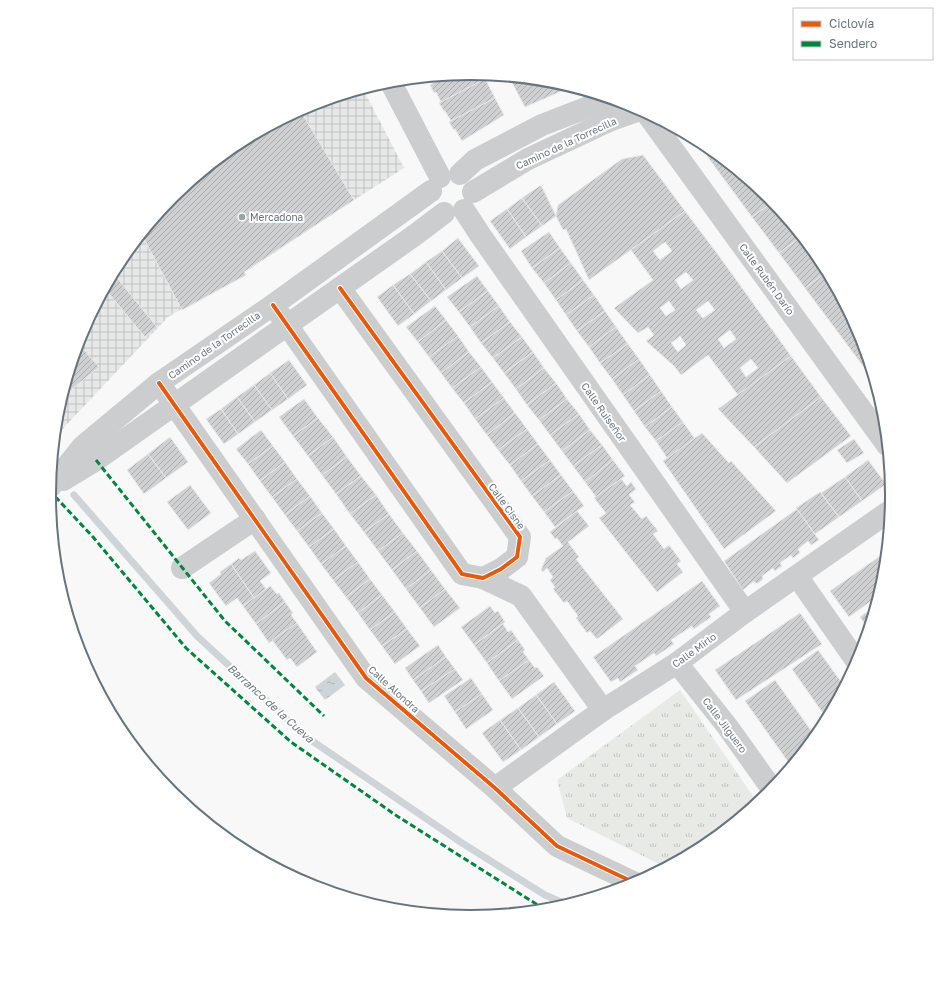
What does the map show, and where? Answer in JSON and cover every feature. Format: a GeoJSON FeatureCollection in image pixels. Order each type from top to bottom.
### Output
{"type":"FeatureCollection","features":[{"type":"Feature","properties":{"kind":"street"},"geometry":{"type":"LineString","coordinates":[[393,87],[444,181]]}},
{"type":"Feature","properties":{"kind":"street","name":"Camino de la Torrecilla"},"geometry":{"type":"LineString","coordinates":[[57,479],[83,446],[160,383],[273,305],[444,181],[475,160],[542,125],[601,101]]}},
{"type":"Feature","properties":{"kind":"street","name":"Camino de la Torrecilla"},"geometry":{"type":"LineString","coordinates":[[56,483],[96,460],[415,235],[528,159],[610,121],[632,113]]}},
{"type":"Feature","properties":{"kind":"street","name":"Calle Rubén Darío"},"geometry":{"type":"LineString","coordinates":[[653,123],[880,436]]}},
{"type":"Feature","properties":{"kind":"street"},"geometry":{"type":"LineString","coordinates":[[466,178],[471,185],[460,205],[437,208],[432,200],[444,181],[466,178]]}},
{"type":"Feature","properties":{"kind":"street","name":"Calle Ruiseñor"},"geometry":{"type":"LineString","coordinates":[[460,205],[745,612]]}},
{"type":"Feature","properties":{"kind":"street","name":"Calle Cisne"},"geometry":{"type":"LineString","coordinates":[[340,288],[520,537],[517,557],[520,596]]}},
{"type":"Feature","properties":{"kind":"street"},"geometry":{"type":"LineString","coordinates":[[273,305],[286,326],[462,574],[483,578],[520,596],[603,710]]}},
{"type":"Feature","properties":{"kind":"street","name":"Calle Alondra"},"geometry":{"type":"LineString","coordinates":[[160,383],[366,678],[495,788],[557,846],[627,879]]}},
{"type":"Feature","properties":{"kind":"street","name":"Calle Mirlo"},"geometry":{"type":"LineString","coordinates":[[495,788],[603,710],[677,663],[745,612],[884,514]]}},
{"type":"Feature","properties":{"kind":"street"},"geometry":{"type":"LineString","coordinates":[[182,568],[255,520]]}},
{"type":"Feature","properties":{"kind":"street"},"geometry":{"type":"LineString","coordinates":[[483,578],[501,569],[517,557]]}},
{"type":"Feature","properties":{"kind":"street"},"geometry":{"type":"LineString","coordinates":[[797,576],[852,655]]}},
{"type":"Feature","properties":{"kind":"street","name":"Calle Jilguero"},"geometry":{"type":"LineString","coordinates":[[677,663],[727,726],[768,783]]}},
{"type":"Feature","properties":{"kind":"shaded area"},"geometry":{"type":"Polygon","coordinates":[[[366,94],[404,168],[244,273],[168,317],[62,430],[70,388],[78,362],[99,312],[126,265],[159,222],[177,202],[218,166],[263,136],[312,112],[337,102],[366,94]]]}},
{"type":"Feature","properties":{"kind":"green space"},"geometry":{"type":"Polygon","coordinates":[[[680,690],[754,798],[723,824],[701,840],[659,864],[567,818],[557,780],[680,690]]]}},
{"type":"Feature","properties":{"kind":"water"},"geometry":{"type":"Polygon","coordinates":[[[335,672],[345,685],[325,700],[315,687],[335,672]]]}},
{"type":"Feature","properties":{"kind":"building"},"geometry":{"type":"Polygon","coordinates":[[[482,80],[441,102],[436,92],[434,93],[430,85],[436,82],[443,81],[482,80]]]}},
{"type":"Feature","properties":{"kind":"building"},"geometry":{"type":"Polygon","coordinates":[[[482,80],[486,81],[495,98],[451,121],[439,103],[482,80]]]}},
{"type":"Feature","properties":{"kind":"building"},"geometry":{"type":"Polygon","coordinates":[[[512,83],[562,91],[525,107],[512,83]]]}},
{"type":"Feature","properties":{"kind":"building"},"geometry":{"type":"Polygon","coordinates":[[[495,98],[504,115],[462,141],[449,122],[495,98]]]}},
{"type":"Feature","properties":{"kind":"building","name":"Mercadona"},"geometry":{"type":"Polygon","coordinates":[[[303,116],[354,200],[244,272],[246,275],[182,310],[145,240],[177,202],[218,166],[263,136],[303,116]]]}},
{"type":"Feature","properties":{"kind":"building"},"geometry":{"type":"Polygon","coordinates":[[[643,155],[685,211],[589,280],[566,229],[563,230],[556,216],[558,205],[622,159],[643,155]]]}},
{"type":"Feature","properties":{"kind":"building"},"geometry":{"type":"Polygon","coordinates":[[[708,155],[723,166],[744,183],[768,206],[752,217],[707,156],[708,155]]]}},
{"type":"Feature","properties":{"kind":"building"},"geometry":{"type":"Polygon","coordinates":[[[541,185],[556,216],[542,226],[522,198],[541,185]]]}},
{"type":"Feature","properties":{"kind":"building"},"geometry":{"type":"Polygon","coordinates":[[[522,198],[542,226],[526,237],[507,209],[522,198]]]}},
{"type":"Feature","properties":{"kind":"building"},"geometry":{"type":"Polygon","coordinates":[[[768,206],[797,240],[779,253],[752,217],[768,206]]]}},
{"type":"Feature","properties":{"kind":"building"},"geometry":{"type":"Polygon","coordinates":[[[507,209],[526,237],[510,249],[490,221],[507,209]]]}},
{"type":"Feature","properties":{"kind":"building"},"geometry":{"type":"Polygon","coordinates":[[[685,211],[791,356],[738,395],[708,355],[681,375],[674,366],[646,341],[654,335],[648,327],[638,333],[614,308],[653,280],[631,250],[685,211]],[[665,242],[653,251],[660,260],[672,251],[665,242]],[[686,272],[675,280],[681,289],[693,280],[686,272]],[[669,301],[660,308],[666,316],[675,310],[669,301]],[[708,301],[696,310],[703,318],[715,310],[708,301]],[[730,330],[718,339],[724,348],[736,339],[730,330]],[[680,336],[671,343],[678,352],[686,345],[680,336]],[[751,359],[740,368],[746,377],[758,368],[751,359]]]}},
{"type":"Feature","properties":{"kind":"building"},"geometry":{"type":"Polygon","coordinates":[[[549,232],[560,248],[532,268],[521,251],[549,232]]]}},
{"type":"Feature","properties":{"kind":"building"},"geometry":{"type":"Polygon","coordinates":[[[458,238],[479,266],[462,278],[442,251],[458,238]]]}},
{"type":"Feature","properties":{"kind":"building"},"geometry":{"type":"Polygon","coordinates":[[[797,240],[822,276],[805,288],[779,253],[797,240]]]}},
{"type":"Feature","properties":{"kind":"building"},"geometry":{"type":"Polygon","coordinates":[[[560,248],[571,263],[544,283],[532,268],[560,248]]]}},
{"type":"Feature","properties":{"kind":"building"},"geometry":{"type":"Polygon","coordinates":[[[442,251],[462,278],[446,290],[426,262],[442,251]]]}},
{"type":"Feature","properties":{"kind":"building"},"geometry":{"type":"Polygon","coordinates":[[[426,262],[446,290],[431,301],[410,274],[426,262]]]}},
{"type":"Feature","properties":{"kind":"building"},"geometry":{"type":"Polygon","coordinates":[[[571,263],[583,280],[556,300],[544,283],[571,263]]]}},
{"type":"Feature","properties":{"kind":"building"},"geometry":{"type":"Polygon","coordinates":[[[410,274],[431,301],[414,314],[393,285],[410,274]]]}},
{"type":"Feature","properties":{"kind":"building"},"geometry":{"type":"Polygon","coordinates":[[[477,276],[488,291],[459,312],[447,297],[477,276]]]}},
{"type":"Feature","properties":{"kind":"building"},"geometry":{"type":"Polygon","coordinates":[[[822,276],[842,312],[865,369],[805,288],[822,276]]]}},
{"type":"Feature","properties":{"kind":"building"},"geometry":{"type":"Polygon","coordinates":[[[118,279],[157,327],[145,337],[109,294],[118,279]]]}},
{"type":"Feature","properties":{"kind":"building"},"geometry":{"type":"Polygon","coordinates":[[[583,280],[594,295],[566,315],[556,300],[583,280]]]}},
{"type":"Feature","properties":{"kind":"building"},"geometry":{"type":"Polygon","coordinates":[[[393,285],[414,314],[398,326],[377,297],[393,285]]]}},
{"type":"Feature","properties":{"kind":"building"},"geometry":{"type":"Polygon","coordinates":[[[488,291],[499,306],[470,327],[459,312],[488,291]]]}},
{"type":"Feature","properties":{"kind":"building"},"geometry":{"type":"Polygon","coordinates":[[[594,295],[605,311],[577,331],[566,315],[594,295]]]}},
{"type":"Feature","properties":{"kind":"building"},"geometry":{"type":"Polygon","coordinates":[[[435,306],[446,320],[418,342],[406,327],[435,306]]]}},
{"type":"Feature","properties":{"kind":"building"},"geometry":{"type":"Polygon","coordinates":[[[499,306],[510,322],[481,343],[470,327],[499,306]]]}},
{"type":"Feature","properties":{"kind":"building"},"geometry":{"type":"Polygon","coordinates":[[[605,311],[616,327],[589,347],[577,331],[605,311]]]}},
{"type":"Feature","properties":{"kind":"building"},"geometry":{"type":"Polygon","coordinates":[[[446,320],[458,336],[429,357],[418,342],[446,320]]]}},
{"type":"Feature","properties":{"kind":"building"},"geometry":{"type":"Polygon","coordinates":[[[510,322],[522,337],[493,358],[481,343],[510,322]]]}},
{"type":"Feature","properties":{"kind":"building"},"geometry":{"type":"Polygon","coordinates":[[[616,327],[628,344],[600,363],[589,347],[616,327]]]}},
{"type":"Feature","properties":{"kind":"building"},"geometry":{"type":"Polygon","coordinates":[[[458,336],[469,352],[441,373],[429,357],[458,336]]]}},
{"type":"Feature","properties":{"kind":"building"},"geometry":{"type":"Polygon","coordinates":[[[522,337],[533,352],[504,373],[493,358],[522,337]]]}},
{"type":"Feature","properties":{"kind":"building"},"geometry":{"type":"Polygon","coordinates":[[[628,344],[639,359],[612,379],[600,363],[628,344]]]}},
{"type":"Feature","properties":{"kind":"building"},"geometry":{"type":"Polygon","coordinates":[[[83,349],[99,367],[69,391],[83,349]]]}},
{"type":"Feature","properties":{"kind":"building"},"geometry":{"type":"Polygon","coordinates":[[[469,352],[481,367],[452,388],[441,373],[469,352]]]}},
{"type":"Feature","properties":{"kind":"building"},"geometry":{"type":"Polygon","coordinates":[[[533,352],[544,368],[516,389],[504,373],[533,352]]]}},
{"type":"Feature","properties":{"kind":"building"},"geometry":{"type":"Polygon","coordinates":[[[791,356],[821,397],[754,447],[718,409],[791,356]]]}},
{"type":"Feature","properties":{"kind":"building"},"geometry":{"type":"Polygon","coordinates":[[[639,359],[650,375],[623,395],[612,379],[639,359]]]}},
{"type":"Feature","properties":{"kind":"building"},"geometry":{"type":"Polygon","coordinates":[[[289,360],[307,385],[288,399],[270,373],[289,360]]]}},
{"type":"Feature","properties":{"kind":"building"},"geometry":{"type":"Polygon","coordinates":[[[481,367],[492,382],[464,403],[452,388],[481,367]]]}},
{"type":"Feature","properties":{"kind":"building"},"geometry":{"type":"Polygon","coordinates":[[[544,368],[556,383],[527,405],[516,389],[544,368]]]}},
{"type":"Feature","properties":{"kind":"building"},"geometry":{"type":"Polygon","coordinates":[[[270,373],[288,399],[272,410],[254,385],[270,373]]]}},
{"type":"Feature","properties":{"kind":"building"},"geometry":{"type":"Polygon","coordinates":[[[650,375],[661,391],[634,411],[623,395],[650,375]]]}},
{"type":"Feature","properties":{"kind":"building"},"geometry":{"type":"Polygon","coordinates":[[[492,382],[504,398],[475,419],[464,403],[492,382]]]}},
{"type":"Feature","properties":{"kind":"building"},"geometry":{"type":"Polygon","coordinates":[[[556,383],[567,399],[539,420],[527,405],[556,383]]]}},
{"type":"Feature","properties":{"kind":"building"},"geometry":{"type":"Polygon","coordinates":[[[254,385],[272,410],[255,422],[237,397],[254,385]]]}},
{"type":"Feature","properties":{"kind":"building"},"geometry":{"type":"Polygon","coordinates":[[[661,391],[672,407],[645,427],[634,411],[661,391]]]}},
{"type":"Feature","properties":{"kind":"building"},"geometry":{"type":"Polygon","coordinates":[[[237,397],[255,422],[238,434],[221,409],[237,397]]]}},
{"type":"Feature","properties":{"kind":"building"},"geometry":{"type":"Polygon","coordinates":[[[821,397],[851,436],[787,483],[754,447],[821,397]]]}},
{"type":"Feature","properties":{"kind":"building"},"geometry":{"type":"Polygon","coordinates":[[[504,398],[515,413],[487,435],[475,419],[504,398]]]}},
{"type":"Feature","properties":{"kind":"building"},"geometry":{"type":"Polygon","coordinates":[[[304,399],[318,418],[293,436],[279,417],[304,399]]]}},
{"type":"Feature","properties":{"kind":"building"},"geometry":{"type":"Polygon","coordinates":[[[567,399],[579,414],[550,435],[539,420],[567,399]]]}},
{"type":"Feature","properties":{"kind":"building"},"geometry":{"type":"Polygon","coordinates":[[[672,407],[683,422],[656,441],[645,427],[672,407]]]}},
{"type":"Feature","properties":{"kind":"building"},"geometry":{"type":"Polygon","coordinates":[[[221,409],[238,434],[224,444],[206,419],[221,409]]]}},
{"type":"Feature","properties":{"kind":"building"},"geometry":{"type":"Polygon","coordinates":[[[515,413],[527,429],[498,450],[487,435],[515,413]]]}},
{"type":"Feature","properties":{"kind":"building"},"geometry":{"type":"Polygon","coordinates":[[[579,414],[590,430],[562,451],[550,435],[579,414]]]}},
{"type":"Feature","properties":{"kind":"building"},"geometry":{"type":"Polygon","coordinates":[[[318,418],[333,437],[308,456],[293,436],[318,418]]]}},
{"type":"Feature","properties":{"kind":"building"},"geometry":{"type":"Polygon","coordinates":[[[683,422],[695,439],[667,458],[656,441],[683,422]]]}},
{"type":"Feature","properties":{"kind":"building"},"geometry":{"type":"Polygon","coordinates":[[[527,429],[538,444],[510,465],[498,450],[527,429]]]}},
{"type":"Feature","properties":{"kind":"building"},"geometry":{"type":"Polygon","coordinates":[[[261,430],[273,446],[248,464],[236,449],[261,430]]]}},
{"type":"Feature","properties":{"kind":"building"},"geometry":{"type":"Polygon","coordinates":[[[590,430],[602,445],[573,466],[562,451],[590,430]]]}},
{"type":"Feature","properties":{"kind":"building"},"geometry":{"type":"Polygon","coordinates":[[[702,433],[729,463],[731,461],[776,511],[724,549],[663,461],[702,433]]]}},
{"type":"Feature","properties":{"kind":"building"},"geometry":{"type":"Polygon","coordinates":[[[170,437],[188,462],[166,478],[148,454],[170,437]]]}},
{"type":"Feature","properties":{"kind":"building"},"geometry":{"type":"Polygon","coordinates":[[[333,437],[347,457],[322,475],[308,456],[333,437]]]}},
{"type":"Feature","properties":{"kind":"building"},"geometry":{"type":"Polygon","coordinates":[[[854,439],[864,453],[847,463],[837,450],[854,439]]]}},
{"type":"Feature","properties":{"kind":"building"},"geometry":{"type":"Polygon","coordinates":[[[538,444],[550,460],[521,481],[510,465],[538,444]]]}},
{"type":"Feature","properties":{"kind":"building"},"geometry":{"type":"Polygon","coordinates":[[[602,445],[613,460],[585,482],[573,466],[602,445]]]}},
{"type":"Feature","properties":{"kind":"building"},"geometry":{"type":"Polygon","coordinates":[[[273,446],[285,462],[260,481],[248,464],[273,446]]]}},
{"type":"Feature","properties":{"kind":"building"},"geometry":{"type":"Polygon","coordinates":[[[148,454],[166,478],[144,494],[127,470],[148,454]]]}},
{"type":"Feature","properties":{"kind":"building"},"geometry":{"type":"Polygon","coordinates":[[[347,457],[361,476],[336,494],[322,475],[347,457]]]}},
{"type":"Feature","properties":{"kind":"building"},"geometry":{"type":"Polygon","coordinates":[[[550,460],[561,475],[532,496],[521,481],[550,460]]]}},
{"type":"Feature","properties":{"kind":"building"},"geometry":{"type":"Polygon","coordinates":[[[613,460],[625,476],[596,497],[585,482],[613,460]]]}},
{"type":"Feature","properties":{"kind":"building"},"geometry":{"type":"Polygon","coordinates":[[[868,460],[885,482],[885,485],[862,501],[845,477],[868,460]]]}},
{"type":"Feature","properties":{"kind":"building"},"geometry":{"type":"Polygon","coordinates":[[[285,462],[297,479],[272,497],[260,481],[285,462]]]}},
{"type":"Feature","properties":{"kind":"building"},"geometry":{"type":"Polygon","coordinates":[[[561,475],[573,491],[544,512],[532,496],[561,475]]]}},
{"type":"Feature","properties":{"kind":"building"},"geometry":{"type":"Polygon","coordinates":[[[361,476],[376,495],[350,514],[336,494],[361,476]]]}},
{"type":"Feature","properties":{"kind":"building"},"geometry":{"type":"Polygon","coordinates":[[[845,477],[862,501],[839,517],[821,493],[845,477]]]}},
{"type":"Feature","properties":{"kind":"building"},"geometry":{"type":"Polygon","coordinates":[[[297,479],[310,496],[285,515],[272,497],[297,479]]]}},
{"type":"Feature","properties":{"kind":"building"},"geometry":{"type":"Polygon","coordinates":[[[621,479],[627,486],[631,482],[636,489],[629,495],[635,502],[630,505],[642,519],[646,516],[658,531],[653,534],[664,549],[669,545],[681,561],[677,564],[683,572],[657,592],[599,518],[606,513],[594,498],[621,479]]]}},
{"type":"Feature","properties":{"kind":"building"},"geometry":{"type":"Polygon","coordinates":[[[190,485],[211,513],[188,530],[167,502],[190,485]]]}},
{"type":"Feature","properties":{"kind":"building"},"geometry":{"type":"Polygon","coordinates":[[[573,491],[584,506],[555,527],[544,512],[573,491]]]}},
{"type":"Feature","properties":{"kind":"building"},"geometry":{"type":"Polygon","coordinates":[[[820,492],[839,517],[815,534],[796,508],[820,492]]]}},
{"type":"Feature","properties":{"kind":"building"},"geometry":{"type":"Polygon","coordinates":[[[376,495],[389,514],[364,532],[350,514],[376,495]]]}},
{"type":"Feature","properties":{"kind":"building"},"geometry":{"type":"Polygon","coordinates":[[[310,496],[322,513],[297,531],[285,515],[310,496]]]}},
{"type":"Feature","properties":{"kind":"building"},"geometry":{"type":"Polygon","coordinates":[[[797,509],[819,540],[811,545],[808,541],[798,549],[800,553],[793,558],[791,555],[780,563],[782,566],[775,571],[773,568],[762,576],[763,579],[757,584],[754,581],[743,590],[724,561],[797,509]]]}},
{"type":"Feature","properties":{"kind":"building"},"geometry":{"type":"Polygon","coordinates":[[[577,511],[589,526],[568,542],[579,557],[576,559],[623,619],[597,639],[590,631],[587,633],[576,618],[578,616],[567,601],[564,603],[553,589],[555,587],[550,580],[553,577],[547,568],[543,572],[541,570],[546,558],[563,546],[550,532],[577,511]]]}},
{"type":"Feature","properties":{"kind":"building"},"geometry":{"type":"Polygon","coordinates":[[[322,513],[334,529],[309,547],[297,531],[322,513]]]}},
{"type":"Feature","properties":{"kind":"building"},"geometry":{"type":"Polygon","coordinates":[[[389,514],[403,533],[378,551],[364,532],[389,514]]]}},
{"type":"Feature","properties":{"kind":"building"},"geometry":{"type":"Polygon","coordinates":[[[334,529],[346,546],[321,564],[309,547],[334,529]]]}},
{"type":"Feature","properties":{"kind":"building"},"geometry":{"type":"Polygon","coordinates":[[[403,533],[417,551],[392,570],[378,551],[403,533]]]}},
{"type":"Feature","properties":{"kind":"building"},"geometry":{"type":"Polygon","coordinates":[[[346,546],[358,562],[333,580],[321,564],[346,546]]]}},
{"type":"Feature","properties":{"kind":"building"},"geometry":{"type":"Polygon","coordinates":[[[255,551],[271,573],[260,581],[266,589],[254,598],[231,564],[239,558],[241,560],[255,551]]]}},
{"type":"Feature","properties":{"kind":"building"},"geometry":{"type":"Polygon","coordinates":[[[417,551],[431,570],[406,589],[392,570],[417,551]]]}},
{"type":"Feature","properties":{"kind":"building"},"geometry":{"type":"Polygon","coordinates":[[[880,556],[871,601],[849,617],[830,591],[880,556]]]}},
{"type":"Feature","properties":{"kind":"building"},"geometry":{"type":"Polygon","coordinates":[[[358,562],[370,579],[346,597],[333,580],[358,562]]]}},
{"type":"Feature","properties":{"kind":"building"},"geometry":{"type":"Polygon","coordinates":[[[231,564],[254,598],[243,606],[237,598],[226,606],[209,583],[231,564]]]}},
{"type":"Feature","properties":{"kind":"building"},"geometry":{"type":"Polygon","coordinates":[[[431,570],[445,589],[420,608],[406,589],[431,570]]]}},
{"type":"Feature","properties":{"kind":"building"},"geometry":{"type":"Polygon","coordinates":[[[370,579],[382,595],[358,613],[346,597],[370,579]]]}},
{"type":"Feature","properties":{"kind":"building"},"geometry":{"type":"Polygon","coordinates":[[[702,581],[720,606],[709,614],[711,617],[694,629],[692,626],[671,640],[674,644],[656,656],[654,653],[635,666],[638,670],[620,682],[618,678],[611,682],[593,657],[702,581]]]}},
{"type":"Feature","properties":{"kind":"building"},"geometry":{"type":"Polygon","coordinates":[[[270,586],[277,594],[279,593],[285,602],[256,624],[243,606],[270,586]]]}},
{"type":"Feature","properties":{"kind":"building"},"geometry":{"type":"Polygon","coordinates":[[[445,589],[460,608],[434,627],[420,608],[445,589]]]}},
{"type":"Feature","properties":{"kind":"building"},"geometry":{"type":"Polygon","coordinates":[[[382,595],[395,612],[370,630],[358,613],[382,595]]]}},
{"type":"Feature","properties":{"kind":"building"},"geometry":{"type":"Polygon","coordinates":[[[285,602],[293,613],[291,615],[297,623],[269,643],[256,624],[285,602]]]}},
{"type":"Feature","properties":{"kind":"building"},"geometry":{"type":"Polygon","coordinates":[[[490,606],[495,613],[498,611],[505,622],[474,645],[461,627],[490,606]]]}},
{"type":"Feature","properties":{"kind":"building"},"geometry":{"type":"Polygon","coordinates":[[[868,611],[864,623],[860,617],[868,611]]]}},
{"type":"Feature","properties":{"kind":"building"},"geometry":{"type":"Polygon","coordinates":[[[395,612],[407,629],[382,646],[370,630],[395,612]]]}},
{"type":"Feature","properties":{"kind":"building"},"geometry":{"type":"Polygon","coordinates":[[[800,613],[822,644],[736,700],[715,670],[800,613]]]}},
{"type":"Feature","properties":{"kind":"building"},"geometry":{"type":"Polygon","coordinates":[[[297,623],[317,652],[297,667],[290,658],[287,660],[272,640],[297,623]]]}},
{"type":"Feature","properties":{"kind":"building"},"geometry":{"type":"Polygon","coordinates":[[[503,624],[508,632],[511,630],[518,640],[487,663],[474,645],[503,624]]]}},
{"type":"Feature","properties":{"kind":"building"},"geometry":{"type":"Polygon","coordinates":[[[407,629],[420,646],[395,664],[382,646],[407,629]]]}},
{"type":"Feature","properties":{"kind":"building"},"geometry":{"type":"Polygon","coordinates":[[[518,640],[525,650],[523,652],[529,660],[499,681],[487,663],[518,640]]]}},
{"type":"Feature","properties":{"kind":"building"},"geometry":{"type":"Polygon","coordinates":[[[438,645],[446,657],[413,680],[405,668],[438,645]]]}},
{"type":"Feature","properties":{"kind":"building"},"geometry":{"type":"Polygon","coordinates":[[[818,650],[840,681],[823,713],[792,669],[818,650]]]}},
{"type":"Feature","properties":{"kind":"building"},"geometry":{"type":"Polygon","coordinates":[[[446,657],[455,669],[421,691],[413,680],[446,657]]]}},
{"type":"Feature","properties":{"kind":"building"},"geometry":{"type":"Polygon","coordinates":[[[529,660],[544,676],[512,699],[499,681],[529,660]]]}},
{"type":"Feature","properties":{"kind":"building"},"geometry":{"type":"Polygon","coordinates":[[[455,669],[463,680],[429,703],[421,691],[455,669]]]}},
{"type":"Feature","properties":{"kind":"building"},"geometry":{"type":"Polygon","coordinates":[[[471,678],[482,694],[455,712],[444,696],[471,678]]]}},
{"type":"Feature","properties":{"kind":"building"},"geometry":{"type":"Polygon","coordinates":[[[775,680],[811,730],[788,761],[745,701],[775,680]]]}},
{"type":"Feature","properties":{"kind":"building"},"geometry":{"type":"Polygon","coordinates":[[[554,682],[575,711],[557,724],[536,695],[554,682]]]}},
{"type":"Feature","properties":{"kind":"building"},"geometry":{"type":"Polygon","coordinates":[[[482,694],[493,710],[466,729],[455,712],[482,694]]]}},
{"type":"Feature","properties":{"kind":"building"},"geometry":{"type":"Polygon","coordinates":[[[536,695],[557,724],[539,737],[518,708],[536,695]]]}},
{"type":"Feature","properties":{"kind":"building"},"geometry":{"type":"Polygon","coordinates":[[[518,708],[539,737],[521,750],[500,720],[518,708]]]}},
{"type":"Feature","properties":{"kind":"building"},"geometry":{"type":"Polygon","coordinates":[[[500,720],[521,750],[503,762],[482,733],[500,720]]]}},
{"type":"Feature","properties":{"kind":"waterway","name":"Barranco de la Cueva"},"geometry":{"type":"LineString","coordinates":[[74,495],[197,636],[305,736],[462,843],[545,895],[557,900]]}},
{"type":"Feature","properties":{"kind":"marked path"},"geometry":{"type":"LineString","coordinates":[[96,460],[225,621],[324,716]]}},
{"type":"Feature","properties":{"kind":"marked path"},"geometry":{"type":"LineString","coordinates":[[56,498],[93,537],[186,648],[291,742],[397,816],[536,904]]}},
{"type":"Feature","properties":{"kind":"cycle path"},"geometry":{"type":"LineString","coordinates":[[273,305],[462,574],[483,578],[501,569],[517,557],[520,537],[340,288]]}},
{"type":"Feature","properties":{"kind":"cycle path"},"geometry":{"type":"LineString","coordinates":[[159,383],[366,678],[495,788],[557,846],[627,879]]}},
{"type":"Feature","properties":{"kind":"place","name":"Mercadona"},"geometry":{"type":"Point","coordinates":[242,217]}}]}
